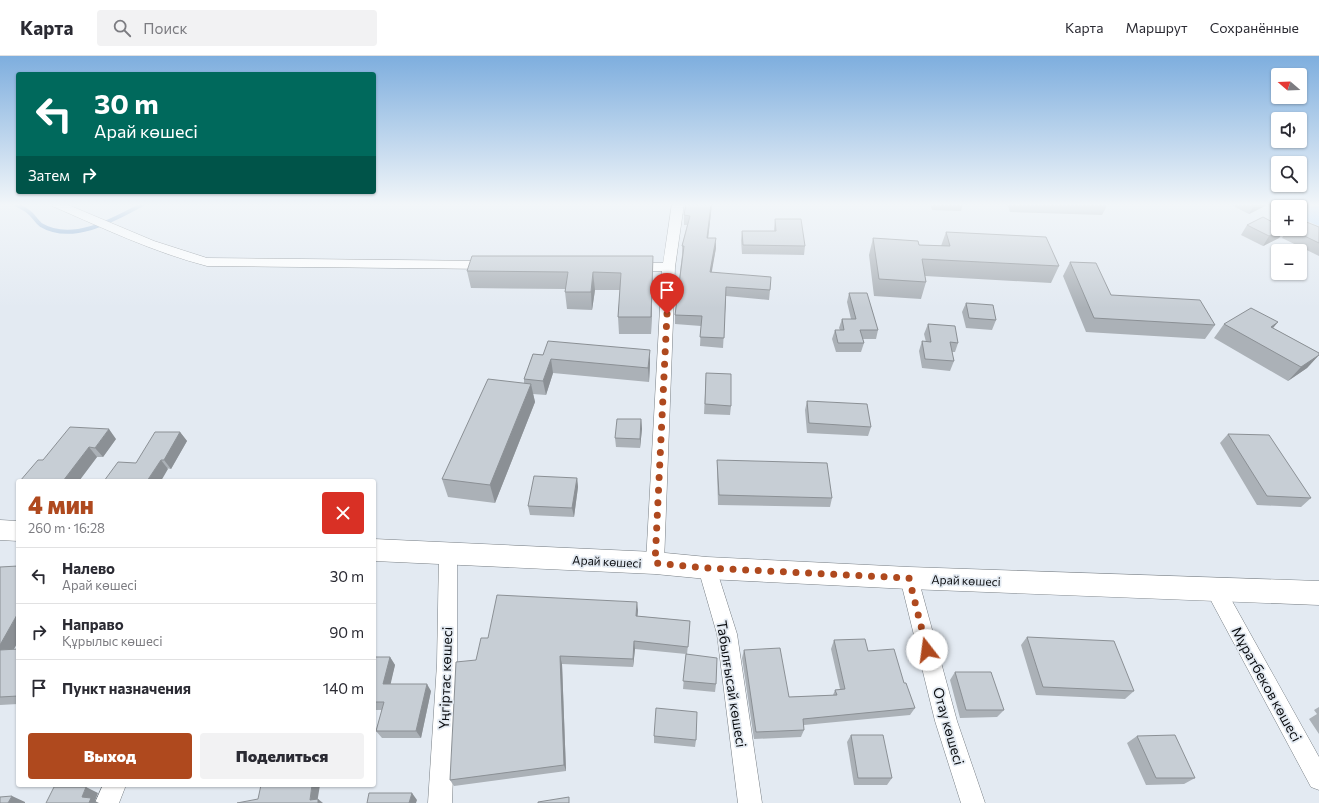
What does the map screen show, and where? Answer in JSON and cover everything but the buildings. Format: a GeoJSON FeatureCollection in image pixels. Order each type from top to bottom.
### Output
{"type":"FeatureCollection","features":[{"type":"Feature","properties":{"kind":"main road"},"geometry":{"type":"LineString","coordinates":[[0,530],[16,531]]}},
{"type":"Feature","properties":{"kind":"main road","name":"Арай көшесі"},"geometry":{"type":"LineString","coordinates":[[376,550],[655,563],[707,568],[909,578],[1319,593]]}},
{"type":"Feature","properties":{"kind":"street"},"geometry":{"type":"LineString","coordinates":[[140,239],[188,258],[207,262],[501,266]]}},
{"type":"Feature","properties":{"kind":"street"},"geometry":{"type":"LineString","coordinates":[[655,563],[669,267],[673,239]]}},
{"type":"Feature","properties":{"kind":"street"},"geometry":{"type":"LineString","coordinates":[[621,267],[669,267]]}},
{"type":"Feature","properties":{"kind":"street","name":"Үңгіртас көшесі"},"geometry":{"type":"LineString","coordinates":[[440,803],[447,664],[448,554]]}},
{"type":"Feature","properties":{"kind":"street","name":"Табылғысай көшесі"},"geometry":{"type":"LineString","coordinates":[[707,568],[727,634],[736,684],[750,803]]}},
{"type":"Feature","properties":{"kind":"street","name":"Отау көшесі"},"geometry":{"type":"LineString","coordinates":[[909,578],[946,722],[972,803]]}},
{"type":"Feature","properties":{"kind":"street","name":"Мұратбеков көшесі"},"geometry":{"type":"LineString","coordinates":[[1215,589],[1319,779]]}},
{"type":"Feature","properties":{"kind":"street"},"geometry":{"type":"LineString","coordinates":[[107,803],[114,787]]}},
{"type":"Feature","properties":{"kind":"route"},"geometry":{"type":"LineString","coordinates":[[667,314],[655,563],[707,568],[909,578],[927,650]]}}]}
